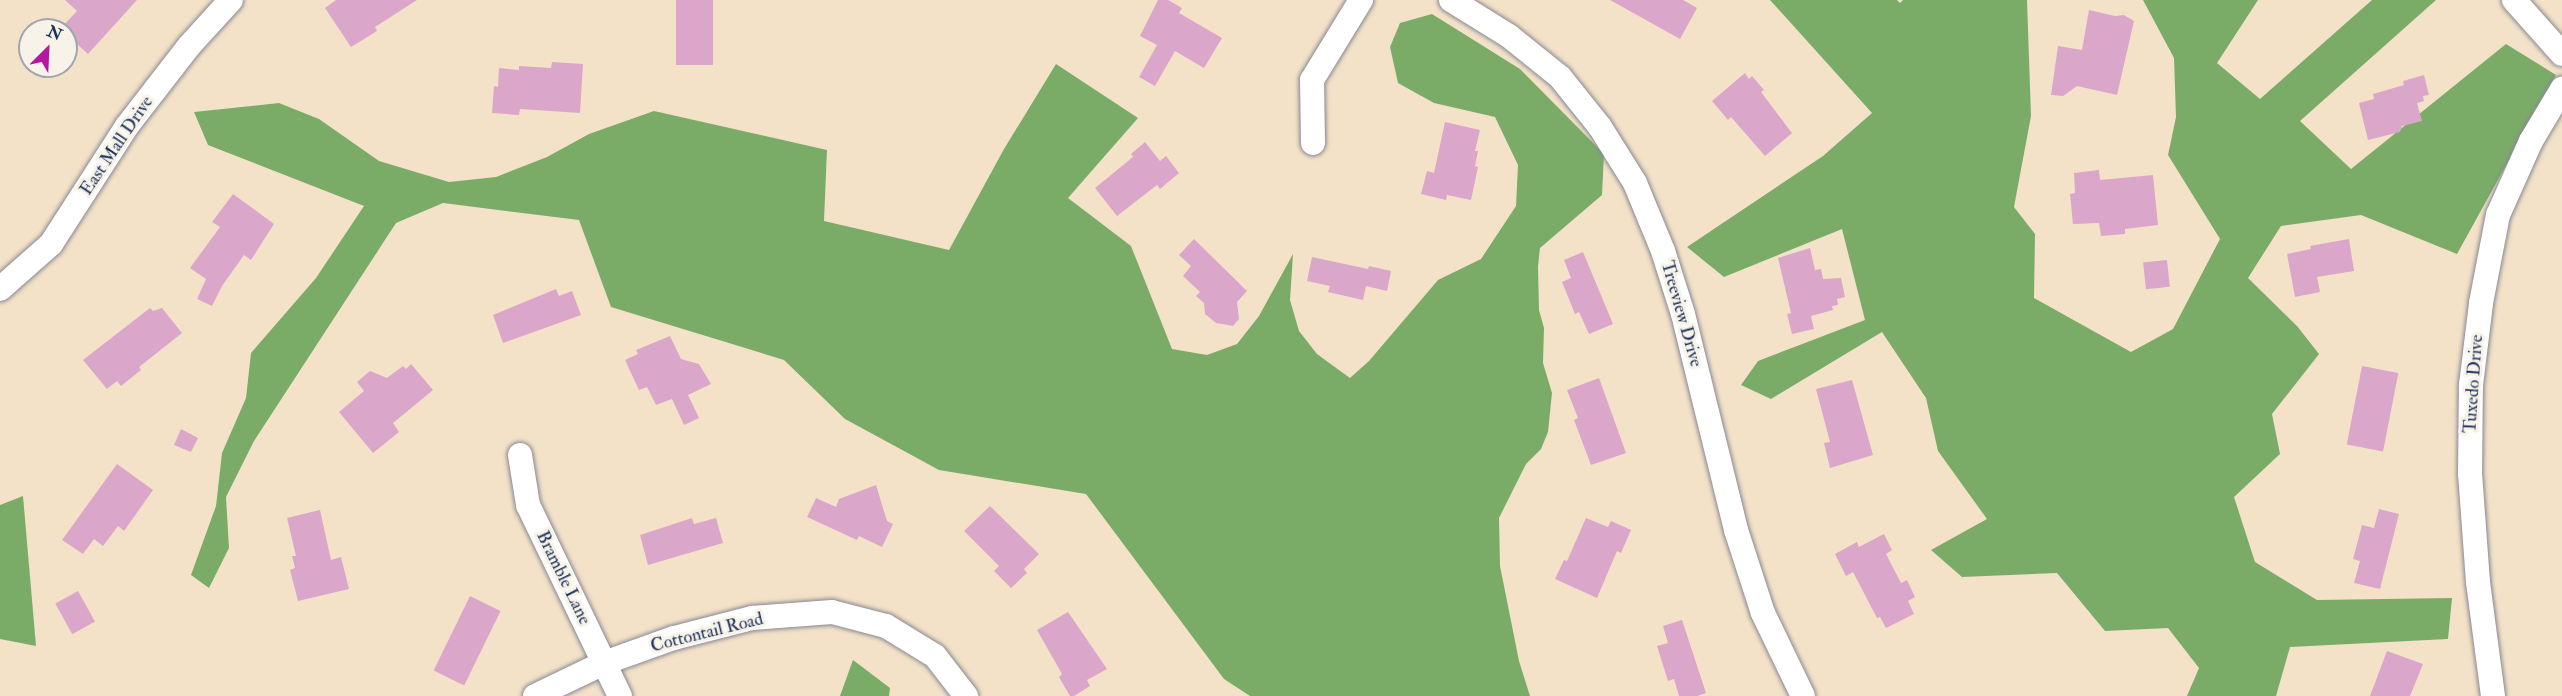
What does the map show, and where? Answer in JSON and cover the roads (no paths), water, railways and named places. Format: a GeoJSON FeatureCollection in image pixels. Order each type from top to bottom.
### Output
{"type":"FeatureCollection","features":[{"type":"Feature","properties":{"kind":"street","name":"East Mall Drive"},"geometry":{"type":"LineString","coordinates":[[0,289],[51,244],[127,126],[189,46],[231,0]]}},
{"type":"Feature","properties":{"kind":"street"},"geometry":{"type":"LineString","coordinates":[[1313,143],[1312,80],[1361,0]]}},
{"type":"Feature","properties":{"kind":"street","name":"Treeview Drive"},"geometry":{"type":"LineString","coordinates":[[1451,0],[1509,36],[1560,77],[1600,128],[1635,183],[1663,251],[1683,314],[1736,530],[1763,613],[1803,696]]}},
{"type":"Feature","properties":{"kind":"street"},"geometry":{"type":"LineString","coordinates":[[2514,0],[2562,54]]}},
{"type":"Feature","properties":{"kind":"street","name":"Tuxedo Drive"},"geometry":{"type":"LineString","coordinates":[[2493,696],[2478,582],[2471,485],[2471,385],[2481,303],[2498,215],[2531,141],[2562,89]]}},
{"type":"Feature","properties":{"kind":"street","name":"Bramble Lane"},"geometry":{"type":"LineString","coordinates":[[520,455],[528,505],[620,696]]}},
{"type":"Feature","properties":{"kind":"street","name":"Cottontail Road"},"geometry":{"type":"LineString","coordinates":[[535,696],[604,663],[674,638],[752,618],[832,612],[886,626],[916,644],[935,656],[966,696]]}}]}
